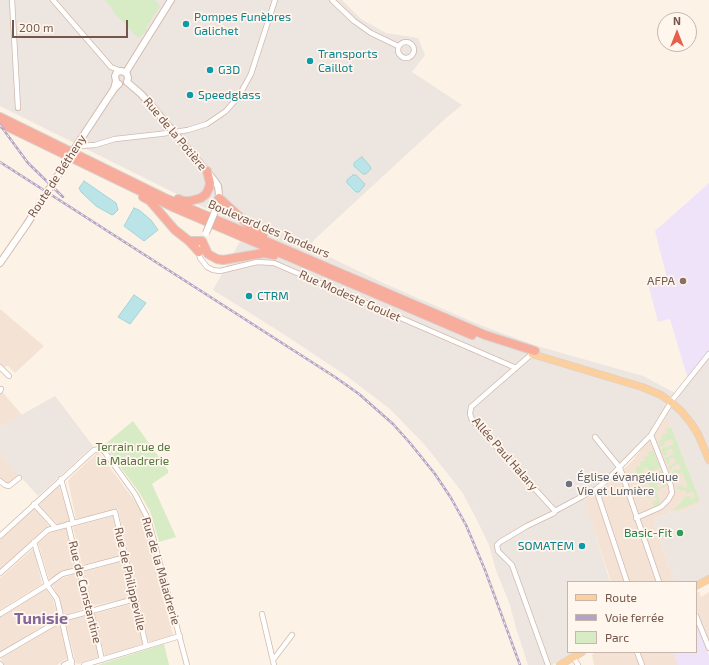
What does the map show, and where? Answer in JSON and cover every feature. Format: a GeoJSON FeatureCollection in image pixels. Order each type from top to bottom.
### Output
{"type":"FeatureCollection","features":[{"type":"Feature","properties":{"kind":"highway","name":"Boulevard des Tondeurs"},"geometry":{"type":"LineString","coordinates":[[0,117],[165,198],[485,335],[533,353]]}},
{"type":"Feature","properties":{"kind":"highway","name":"Boulevard des Tondeurs"},"geometry":{"type":"LineString","coordinates":[[0,123],[175,208],[375,295],[474,336],[533,353]]}},
{"type":"Feature","properties":{"kind":"highway"},"geometry":{"type":"LineString","coordinates":[[125,178],[183,201],[190,202],[201,198],[210,188],[207,171]]}},
{"type":"Feature","properties":{"kind":"highway"},"geometry":{"type":"LineString","coordinates":[[101,172],[115,182],[150,202],[175,230],[189,241],[199,252]]}},
{"type":"Feature","properties":{"kind":"highway"},"geometry":{"type":"LineString","coordinates":[[219,194],[254,230],[315,262]]}},
{"type":"Feature","properties":{"kind":"highway"},"geometry":{"type":"LineString","coordinates":[[189,241],[202,242],[208,254],[217,259],[223,260],[257,254],[269,254],[283,258],[353,288],[375,295]]}},
{"type":"Feature","properties":{"kind":"main road"},"geometry":{"type":"LineString","coordinates":[[123,71],[128,78],[127,82],[123,84],[117,80],[116,73],[123,71],[171,0]]}},
{"type":"Feature","properties":{"kind":"main road","name":"Route de Bétheny"},"geometry":{"type":"LineString","coordinates":[[0,263],[27,224],[114,89],[117,80]]}},
{"type":"Feature","properties":{"kind":"main road","name":"Rue de la Potière"},"geometry":{"type":"LineString","coordinates":[[127,82],[145,98],[207,171],[214,180],[219,194]]}},
{"type":"Feature","properties":{"kind":"main road"},"geometry":{"type":"LineString","coordinates":[[202,242],[216,209],[219,194]]}},
{"type":"Feature","properties":{"kind":"main road"},"geometry":{"type":"LineString","coordinates":[[533,353],[642,387],[672,400],[691,424],[708,450],[709,460]]}},
{"type":"Feature","properties":{"kind":"main road"},"geometry":{"type":"LineString","coordinates":[[697,585],[709,579]]}},
{"type":"Feature","properties":{"kind":"main road"},"geometry":{"type":"LineString","coordinates":[[560,665],[580,653]]}},
{"type":"Feature","properties":{"kind":"street"},"geometry":{"type":"LineString","coordinates":[[12,0],[18,108]]}},
{"type":"Feature","properties":{"kind":"street"},"geometry":{"type":"LineString","coordinates":[[53,0],[111,67],[117,80]]}},
{"type":"Feature","properties":{"kind":"street"},"geometry":{"type":"LineString","coordinates":[[75,148],[79,146],[95,145],[115,139],[188,130],[207,124],[226,111],[239,96],[251,74],[276,0]]}},
{"type":"Feature","properties":{"kind":"street"},"geometry":{"type":"LineString","coordinates":[[332,0],[354,22],[371,33],[398,46]]}},
{"type":"Feature","properties":{"kind":"street"},"geometry":{"type":"LineString","coordinates":[[111,67],[123,71]]}},
{"type":"Feature","properties":{"kind":"street"},"geometry":{"type":"LineString","coordinates":[[199,252],[202,242]]}},
{"type":"Feature","properties":{"kind":"street","name":"Rue Modeste Goulet"},"geometry":{"type":"LineString","coordinates":[[199,252],[202,263],[213,270],[220,271],[257,262],[274,263],[516,368]]}},
{"type":"Feature","properties":{"kind":"street","name":"Allée Paul Halary"},"geometry":{"type":"LineString","coordinates":[[533,353],[471,407],[470,414],[472,420],[555,511]]}},
{"type":"Feature","properties":{"kind":"street"},"geometry":{"type":"LineString","coordinates":[[548,665],[512,565],[498,551],[497,545],[517,531],[554,513],[555,511],[596,489],[620,468],[651,435],[672,400],[709,354]]}},
{"type":"Feature","properties":{"kind":"street"},"geometry":{"type":"LineString","coordinates":[[0,367],[9,376]]}},
{"type":"Feature","properties":{"kind":"street"},"geometry":{"type":"LineString","coordinates":[[636,518],[661,507],[672,493],[671,486],[651,435]]}},
{"type":"Feature","properties":{"kind":"street"},"geometry":{"type":"LineString","coordinates":[[595,437],[620,468],[658,581]]}},
{"type":"Feature","properties":{"kind":"street","name":"Rue de la Maladrerie"},"geometry":{"type":"LineString","coordinates":[[61,479],[94,450],[100,449],[104,451],[136,494],[144,509],[152,531],[187,665]]}},
{"type":"Feature","properties":{"kind":"street"},"geometry":{"type":"LineString","coordinates":[[0,481],[5,486],[9,486],[19,478]]}},
{"type":"Feature","properties":{"kind":"street"},"geometry":{"type":"LineString","coordinates":[[0,536],[61,479]]}},
{"type":"Feature","properties":{"kind":"street","name":"Rue de Constantine"},"geometry":{"type":"LineString","coordinates":[[61,479],[79,570],[91,611],[102,660]]}},
{"type":"Feature","properties":{"kind":"street"},"geometry":{"type":"LineString","coordinates":[[596,489],[627,581]]}},
{"type":"Feature","properties":{"kind":"street"},"geometry":{"type":"LineString","coordinates":[[34,504],[55,528]]}},
{"type":"Feature","properties":{"kind":"street","name":"Rue de Philippeville"},"geometry":{"type":"LineString","coordinates":[[70,524],[115,512],[146,646]]}},
{"type":"Feature","properties":{"kind":"street"},"geometry":{"type":"LineString","coordinates":[[0,573],[48,530],[70,524]]}},
{"type":"Feature","properties":{"kind":"street"},"geometry":{"type":"LineString","coordinates":[[34,542],[47,585],[57,599],[62,619],[72,663],[64,665]]}},
{"type":"Feature","properties":{"kind":"street"},"geometry":{"type":"LineString","coordinates":[[0,614],[62,574],[126,557]]}},
{"type":"Feature","properties":{"kind":"street"},"geometry":{"type":"LineString","coordinates":[[0,655],[62,619],[135,599]]}},
{"type":"Feature","properties":{"kind":"street"},"geometry":{"type":"LineString","coordinates":[[262,614],[274,665]]}},
{"type":"Feature","properties":{"kind":"street"},"geometry":{"type":"LineString","coordinates":[[697,618],[707,636],[709,648]]}},
{"type":"Feature","properties":{"kind":"street"},"geometry":{"type":"LineString","coordinates":[[273,660],[292,635]]}},
{"type":"Feature","properties":{"kind":"street"},"geometry":{"type":"LineString","coordinates":[[84,665],[180,636]]}},
{"type":"Feature","properties":{"kind":"street"},"geometry":{"type":"LineString","coordinates":[[638,653],[642,665]]}},
{"type":"Feature","properties":{"kind":"street"},"geometry":{"type":"LineString","coordinates":[[573,657],[578,665]]}},
{"type":"Feature","properties":{"kind":"shaded area"},"geometry":{"type":"Polygon","coordinates":[[[0,0],[342,0],[361,19],[386,33],[418,38],[425,55],[412,72],[462,105],[315,239],[309,247],[383,283],[480,325],[537,346],[643,376],[677,394],[709,354],[709,579],[697,585],[697,581],[675,581],[653,520],[677,510],[679,513],[701,504],[667,416],[622,469],[599,489],[584,498],[610,581],[567,581],[567,653],[574,653],[552,665],[528,665],[510,605],[496,570],[489,545],[462,492],[425,445],[390,409],[348,377],[282,333],[213,290],[247,229],[0,106],[0,0]]]}},
{"type":"Feature","properties":{"kind":"shaded area","name":"AFPA"},"geometry":{"type":"Polygon","coordinates":[[[709,183],[709,354],[688,379],[670,319],[658,322],[648,283],[667,278],[655,231],[709,183]]]}},
{"type":"Feature","properties":{"kind":"shaded area"},"geometry":{"type":"Polygon","coordinates":[[[0,309],[44,346],[15,373],[8,366],[3,367],[0,364],[0,309]]]}},
{"type":"Feature","properties":{"kind":"shaded area"},"geometry":{"type":"Polygon","coordinates":[[[1,390],[22,415],[0,427],[0,392],[1,390]]]}},
{"type":"Feature","properties":{"kind":"shaded area"},"geometry":{"type":"Polygon","coordinates":[[[55,396],[93,446],[38,496],[0,454],[0,427],[55,396]]]}},
{"type":"Feature","properties":{"kind":"shaded area"},"geometry":{"type":"Polygon","coordinates":[[[667,416],[701,504],[678,513],[677,510],[653,520],[675,581],[611,581],[584,500],[605,487],[632,461],[667,416]]]}},
{"type":"Feature","properties":{"kind":"shaded area"},"geometry":{"type":"Polygon","coordinates":[[[98,452],[144,513],[153,547],[151,548],[173,635],[150,642],[148,640],[118,509],[76,519],[68,481],[98,452]]]}},
{"type":"Feature","properties":{"kind":"shaded area"},"geometry":{"type":"Polygon","coordinates":[[[0,453],[19,475],[10,484],[5,484],[0,479],[0,453]]]}},
{"type":"Feature","properties":{"kind":"shaded area"},"geometry":{"type":"Polygon","coordinates":[[[59,485],[70,521],[58,525],[39,505],[39,503],[59,485]]]}},
{"type":"Feature","properties":{"kind":"shaded area"},"geometry":{"type":"Polygon","coordinates":[[[34,508],[49,526],[0,570],[0,540],[34,508]]]}},
{"type":"Feature","properties":{"kind":"shaded area"},"geometry":{"type":"Polygon","coordinates":[[[113,516],[122,556],[82,565],[73,527],[113,516]]]}},
{"type":"Feature","properties":{"kind":"shaded area"},"geometry":{"type":"Polygon","coordinates":[[[66,528],[76,567],[61,572],[49,579],[38,543],[50,533],[66,528]]]}},
{"type":"Feature","properties":{"kind":"shaded area"},"geometry":{"type":"Polygon","coordinates":[[[33,549],[42,584],[0,610],[0,578],[33,549]]]}},
{"type":"Feature","properties":{"kind":"shaded area"},"geometry":{"type":"Polygon","coordinates":[[[123,561],[133,597],[92,606],[83,572],[123,561]]]}},
{"type":"Feature","properties":{"kind":"shaded area"},"geometry":{"type":"Polygon","coordinates":[[[77,573],[87,608],[64,615],[59,598],[52,585],[63,578],[77,573]]]}},
{"type":"Feature","properties":{"kind":"shaded area"},"geometry":{"type":"Polygon","coordinates":[[[45,588],[53,600],[58,617],[0,652],[0,617],[45,588]]]}},
{"type":"Feature","properties":{"kind":"shaded area"},"geometry":{"type":"Polygon","coordinates":[[[699,591],[701,597],[709,592],[709,641],[697,611],[697,592],[699,591]]]}},
{"type":"Feature","properties":{"kind":"shaded area"},"geometry":{"type":"Polygon","coordinates":[[[134,604],[143,643],[124,651],[105,656],[94,614],[134,604]]]}},
{"type":"Feature","properties":{"kind":"shaded area"},"geometry":{"type":"Polygon","coordinates":[[[89,615],[99,657],[78,664],[76,663],[65,621],[89,615]]]}},
{"type":"Feature","properties":{"kind":"shaded area"},"geometry":{"type":"Polygon","coordinates":[[[59,623],[68,658],[57,665],[4,665],[1,658],[59,623]]]}},
{"type":"Feature","properties":{"kind":"shaded area"},"geometry":{"type":"Polygon","coordinates":[[[697,626],[709,656],[709,665],[594,665],[592,655],[594,653],[697,653],[697,626]]]}},
{"type":"Feature","properties":{"kind":"shaded area"},"geometry":{"type":"Polygon","coordinates":[[[697,626],[709,656],[709,665],[678,665],[673,653],[697,653],[697,626]]]}},
{"type":"Feature","properties":{"kind":"green space"},"geometry":{"type":"Polygon","coordinates":[[[105,0],[155,0],[160,6],[146,28],[148,30],[138,38],[112,10],[113,9],[105,0]]]}},
{"type":"Feature","properties":{"kind":"green space","name":"Terrain rue de la Maladrerie"},"geometry":{"type":"Polygon","coordinates":[[[133,421],[168,470],[168,473],[152,484],[176,537],[159,542],[150,511],[139,492],[104,445],[133,421]]]}},
{"type":"Feature","properties":{"kind":"green space"},"geometry":{"type":"Polygon","coordinates":[[[671,427],[700,501],[674,511],[673,510],[680,505],[685,497],[689,496],[691,499],[695,497],[693,491],[687,494],[686,491],[677,489],[676,487],[682,485],[684,488],[688,487],[682,472],[672,476],[675,469],[676,471],[681,469],[679,464],[673,466],[670,471],[668,466],[676,463],[674,457],[669,459],[670,463],[667,464],[665,458],[674,454],[673,448],[667,450],[668,454],[664,456],[661,449],[674,444],[672,439],[664,442],[665,445],[660,447],[658,441],[663,439],[662,435],[667,433],[666,430],[671,427]]]}},
{"type":"Feature","properties":{"kind":"green space"},"geometry":{"type":"Polygon","coordinates":[[[653,451],[660,468],[649,472],[647,467],[643,469],[643,471],[646,476],[652,473],[655,480],[659,478],[657,473],[661,471],[664,478],[656,482],[658,488],[663,486],[662,483],[666,482],[667,486],[656,491],[660,503],[654,507],[652,502],[657,500],[655,496],[648,498],[647,494],[649,493],[648,490],[650,489],[648,482],[643,484],[644,488],[642,489],[635,467],[641,466],[640,462],[645,461],[644,457],[649,456],[648,452],[653,451]]]}},
{"type":"Feature","properties":{"kind":"green space"},"geometry":{"type":"Polygon","coordinates":[[[164,644],[169,665],[98,665],[164,644]]]}},
{"type":"Feature","properties":{"kind":"water"},"geometry":{"type":"Polygon","coordinates":[[[362,157],[371,169],[366,174],[363,174],[354,166],[354,163],[362,157]]]}},
{"type":"Feature","properties":{"kind":"water"},"geometry":{"type":"Polygon","coordinates":[[[353,175],[356,175],[365,184],[359,192],[356,192],[347,183],[347,180],[353,175]]]}},
{"type":"Feature","properties":{"kind":"water"},"geometry":{"type":"Polygon","coordinates":[[[84,181],[116,203],[118,210],[112,215],[96,206],[81,192],[79,188],[84,181]]]}},
{"type":"Feature","properties":{"kind":"water"},"geometry":{"type":"Polygon","coordinates":[[[134,208],[139,210],[151,220],[158,230],[144,241],[124,226],[134,208]]]}},
{"type":"Feature","properties":{"kind":"water"},"geometry":{"type":"Polygon","coordinates":[[[134,295],[146,303],[130,324],[118,317],[134,295]]]}},
{"type":"Feature","properties":{"kind":"railway"},"geometry":{"type":"LineString","coordinates":[[0,125],[28,163],[63,197]]}},
{"type":"Feature","properties":{"kind":"railway"},"geometry":{"type":"LineString","coordinates":[[0,162],[335,377],[359,394],[393,424],[435,474],[451,498],[466,525],[485,570],[520,665]]}},
{"type":"Feature","properties":{"kind":"place","name":"Pompes Funèbres Galichet"},"geometry":{"type":"Point","coordinates":[186,24]}},
{"type":"Feature","properties":{"kind":"place","name":"Transports Caillot"},"geometry":{"type":"Point","coordinates":[310,61]}},
{"type":"Feature","properties":{"kind":"place","name":"G3D"},"geometry":{"type":"Point","coordinates":[210,70]}},
{"type":"Feature","properties":{"kind":"place","name":"Speedglass"},"geometry":{"type":"Point","coordinates":[190,95]}},
{"type":"Feature","properties":{"kind":"place","name":"AFPA"},"geometry":{"type":"Point","coordinates":[683,281]}},
{"type":"Feature","properties":{"kind":"place","name":"CTRM"},"geometry":{"type":"Point","coordinates":[249,296]}},
{"type":"Feature","properties":{"kind":"place","name":"Église évangélique Vie et Lumière"},"geometry":{"type":"Point","coordinates":[569,484]}},
{"type":"Feature","properties":{"kind":"place","name":"Basic-Fit"},"geometry":{"type":"Point","coordinates":[680,533]}},
{"type":"Feature","properties":{"kind":"place","name":"SOMATEM"},"geometry":{"type":"Point","coordinates":[582,546]}},
{"type":"Feature","properties":{"kind":"district","name":"Tunisie"},"geometry":{"type":"Point","coordinates":[41,619]}}]}
